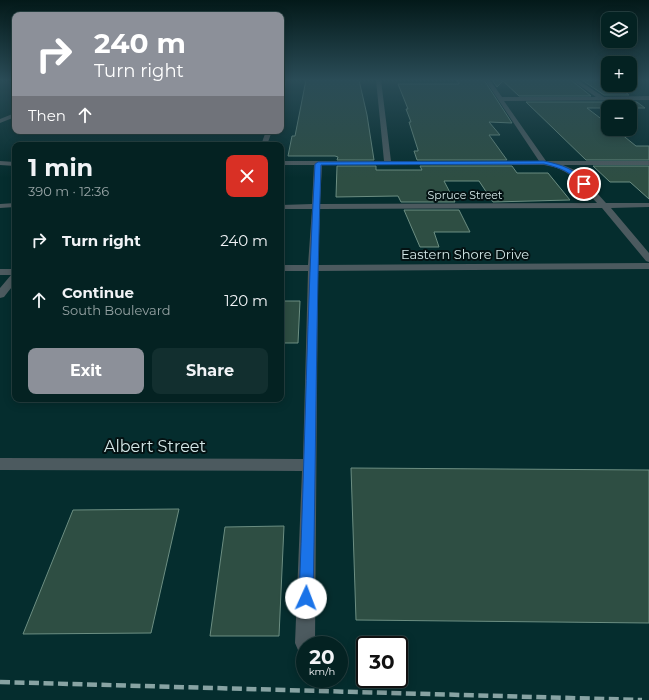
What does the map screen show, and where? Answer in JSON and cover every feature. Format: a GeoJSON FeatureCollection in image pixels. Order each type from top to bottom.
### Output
{"type":"FeatureCollection","features":[{"type":"Feature","properties":{"kind":"street"},"geometry":{"type":"LineString","coordinates":[[381,113],[388,163]]}},
{"type":"Feature","properties":{"kind":"street"},"geometry":{"type":"LineString","coordinates":[[509,113],[544,163],[557,165],[574,173],[604,205],[649,258]]}},
{"type":"Feature","properties":{"kind":"street"},"geometry":{"type":"LineString","coordinates":[[0,121],[12,116]]}},
{"type":"Feature","properties":{"kind":"street"},"geometry":{"type":"LineString","coordinates":[[0,163],[12,164]]}},
{"type":"Feature","properties":{"kind":"street"},"geometry":{"type":"LineString","coordinates":[[284,163],[649,163]]}},
{"type":"Feature","properties":{"kind":"street"},"geometry":{"type":"LineString","coordinates":[[305,636],[313,268],[318,164]]}},
{"type":"Feature","properties":{"kind":"street"},"geometry":{"type":"LineString","coordinates":[[0,206],[12,205]]}},
{"type":"Feature","properties":{"kind":"street","name":"Spruce Street"},"geometry":{"type":"LineString","coordinates":[[284,207],[649,205]]}},
{"type":"Feature","properties":{"kind":"street","name":"Eastern Shore Drive"},"geometry":{"type":"LineString","coordinates":[[284,268],[649,266]]}},
{"type":"Feature","properties":{"kind":"street"},"geometry":{"type":"LineString","coordinates":[[0,272],[12,272]]}},
{"type":"Feature","properties":{"kind":"street"},"geometry":{"type":"LineString","coordinates":[[0,295],[12,281]]}},
{"type":"Feature","properties":{"kind":"street","name":"Albert Street"},"geometry":{"type":"LineString","coordinates":[[0,464],[310,465]]}},
{"type":"Feature","properties":{"kind":"building"},"geometry":{"type":"Polygon","coordinates":[[[300,113],[366,113],[374,160],[337,160],[338,157],[335,156],[288,156],[292,136],[295,136],[300,113]]]}},
{"type":"Feature","properties":{"kind":"building"},"geometry":{"type":"Polygon","coordinates":[[[407,113],[505,113],[512,123],[489,122],[500,135],[489,135],[507,160],[417,160],[414,151],[418,150],[409,122],[411,122],[407,113]]]}},
{"type":"Feature","properties":{"kind":"building"},"geometry":{"type":"Polygon","coordinates":[[[537,113],[593,113],[601,119],[601,136],[624,136],[636,146],[649,146],[649,160],[586,160],[537,113]]]}},
{"type":"Feature","properties":{"kind":"building"},"geometry":{"type":"Polygon","coordinates":[[[337,166],[376,166],[376,170],[422,170],[420,166],[512,166],[517,173],[548,173],[570,200],[493,202],[479,181],[444,181],[455,202],[401,202],[398,196],[336,197],[337,166]]]}},
{"type":"Feature","properties":{"kind":"building"},"geometry":{"type":"Polygon","coordinates":[[[593,166],[649,166],[649,199],[630,182],[610,182],[593,166]]]}},
{"type":"Feature","properties":{"kind":"building"},"geometry":{"type":"Polygon","coordinates":[[[404,210],[459,210],[470,232],[434,232],[439,247],[420,247],[404,210]]]}},
{"type":"Feature","properties":{"kind":"building"},"geometry":{"type":"Polygon","coordinates":[[[284,301],[300,301],[298,343],[284,343],[284,301]]]}},
{"type":"Feature","properties":{"kind":"building"},"geometry":{"type":"Polygon","coordinates":[[[351,468],[649,470],[649,623],[356,620],[351,468]]]}},
{"type":"Feature","properties":{"kind":"building"},"geometry":{"type":"Polygon","coordinates":[[[179,509],[151,633],[23,634],[73,510],[179,509]]]}},
{"type":"Feature","properties":{"kind":"building"},"geometry":{"type":"Polygon","coordinates":[[[284,526],[279,636],[210,636],[225,527],[284,526]]]}},
{"type":"Feature","properties":{"kind":"railway"},"geometry":{"type":"LineString","coordinates":[[0,682],[642,700]]}},
{"type":"Feature","properties":{"kind":"route"},"geometry":{"type":"LineString","coordinates":[[306,598],[313,268],[318,164],[544,163],[557,165],[574,173],[584,184]]}}]}
